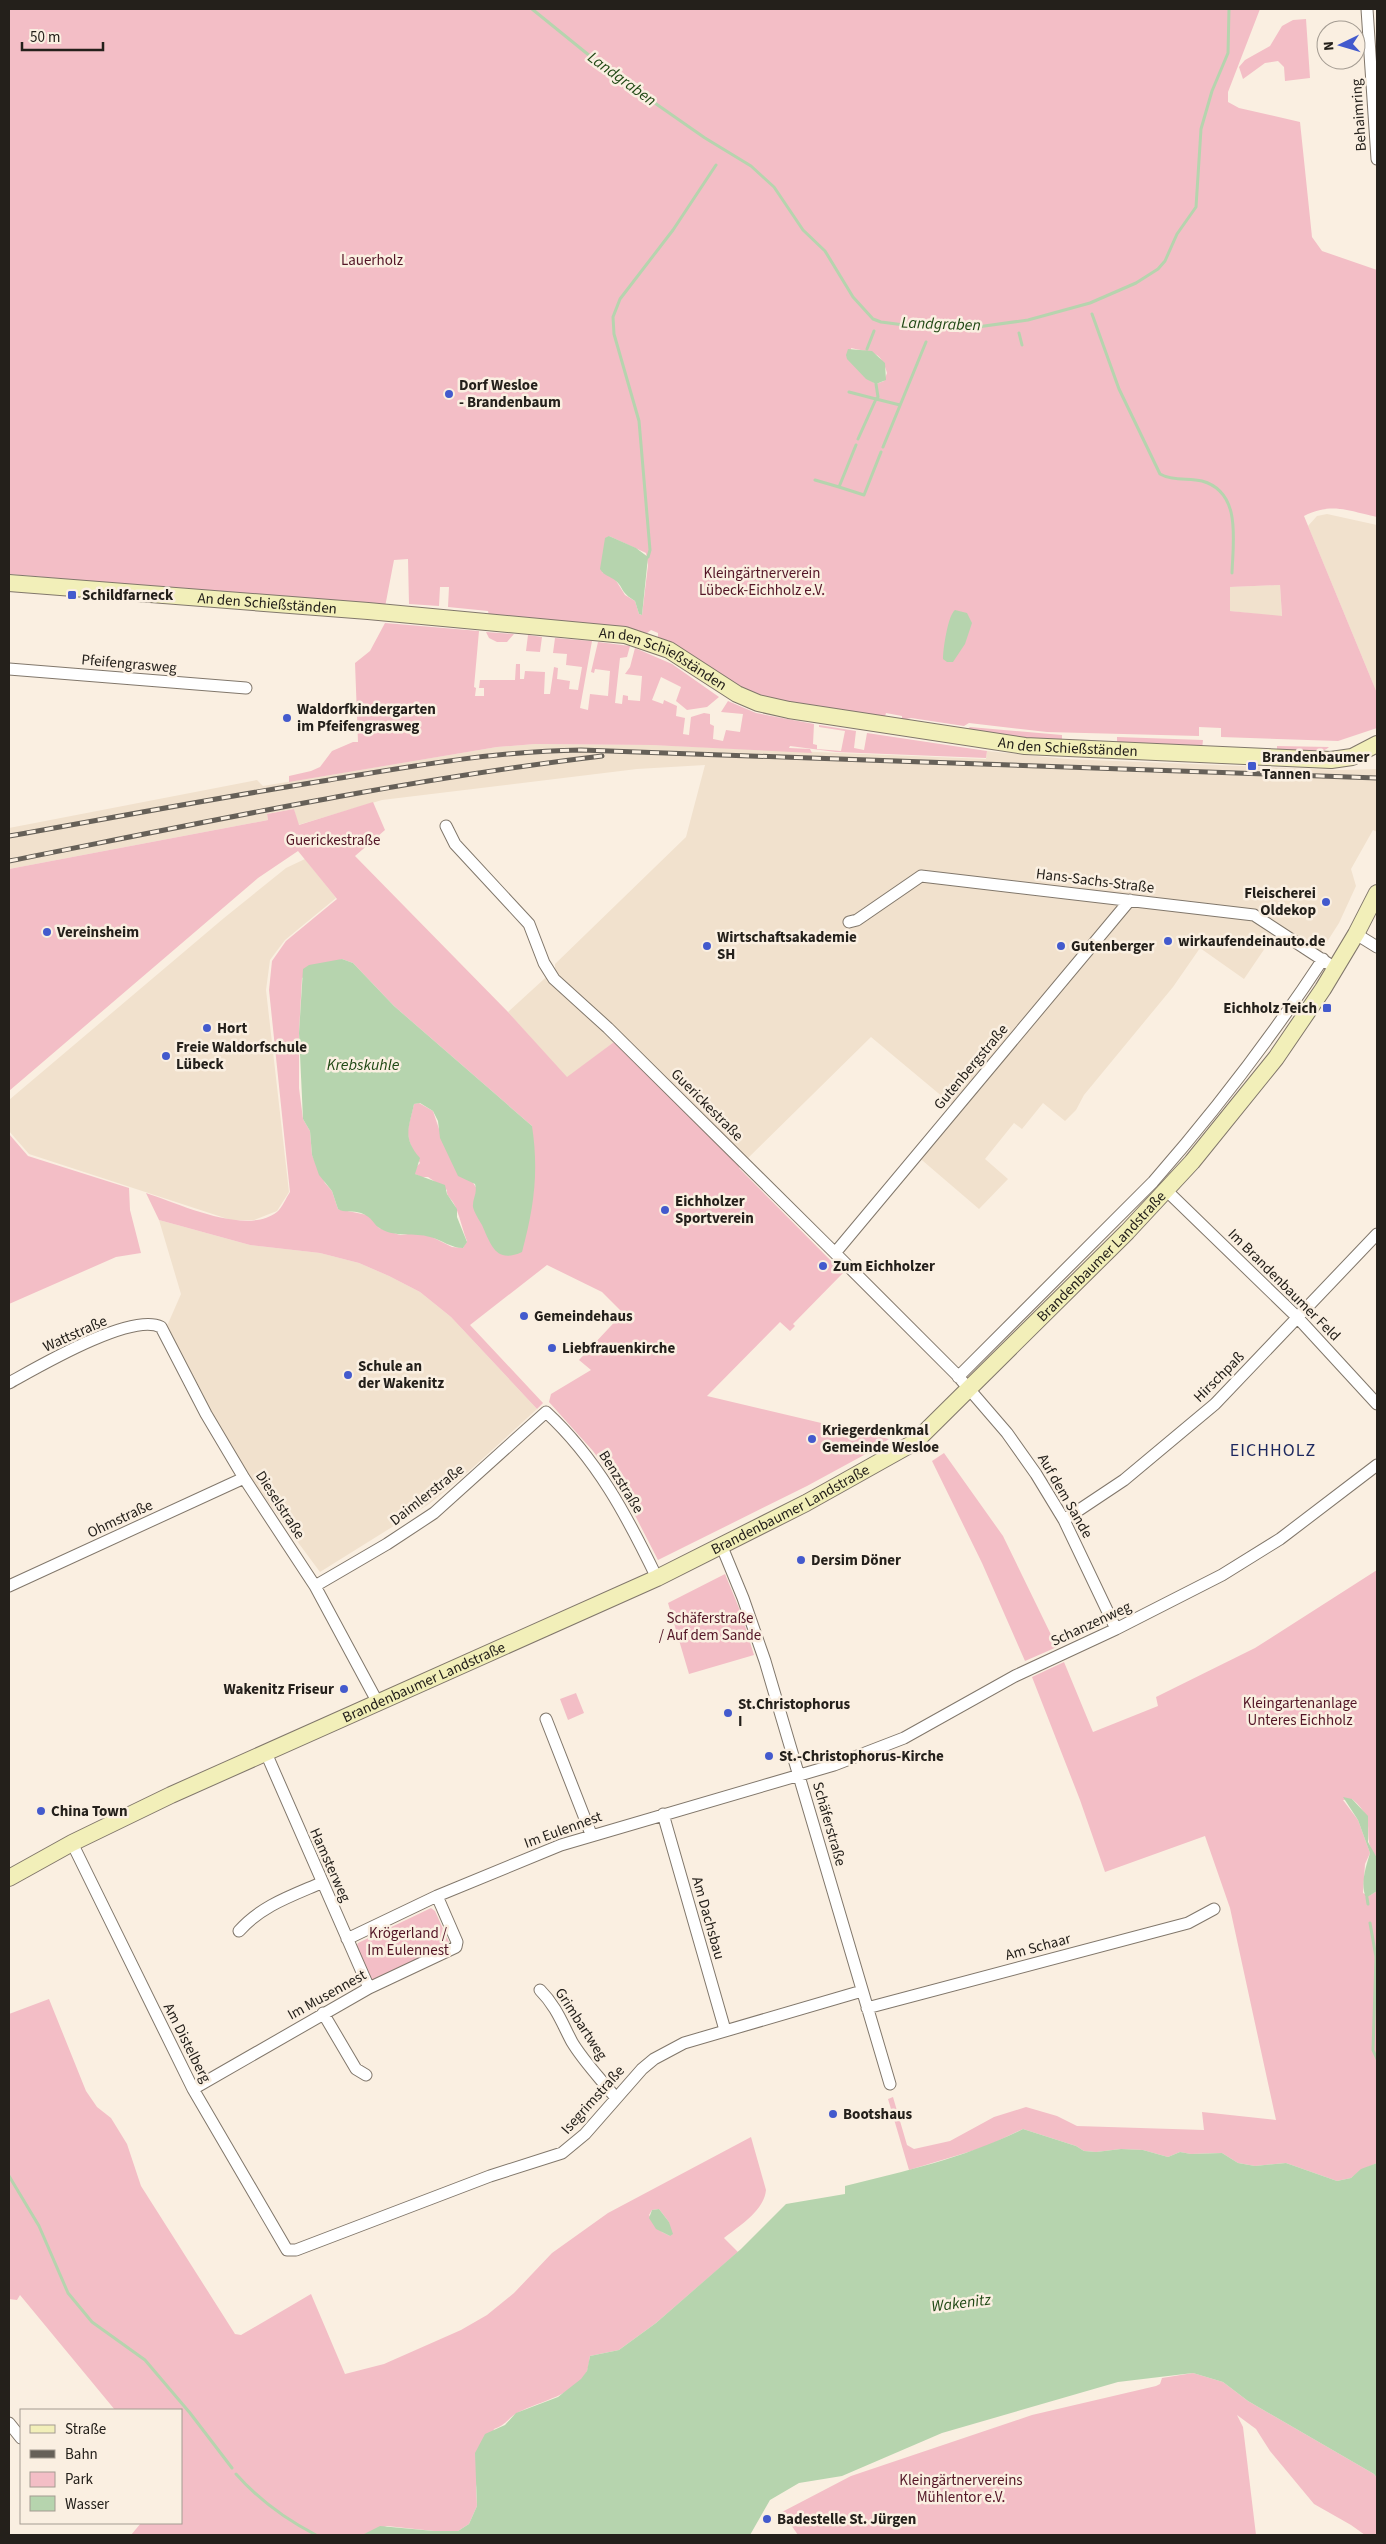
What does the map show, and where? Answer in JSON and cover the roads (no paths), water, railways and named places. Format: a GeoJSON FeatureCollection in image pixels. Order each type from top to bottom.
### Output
{"type":"FeatureCollection","features":[{"type":"Feature","properties":{"kind":"main road","name":"An den Schießständen"},"geometry":{"type":"LineString","coordinates":[[9,583],[368,611],[625,635],[669,650],[737,694],[758,703],[789,710],[1025,746],[1312,758],[1349,748],[1372,746]]}},
{"type":"Feature","properties":{"kind":"main road","name":"Brandenbaumer Landstraße"},"geometry":{"type":"LineString","coordinates":[[9,1878],[72,1844],[266,1753],[657,1578],[722,1546],[901,1451],[920,1437],[969,1390],[1167,1191],[1276,1058],[1329,964],[1356,934],[1377,893]]}},
{"type":"Feature","properties":{"kind":"street","name":"Behaimring"},"geometry":{"type":"LineString","coordinates":[[1367,9],[1377,159]]}},
{"type":"Feature","properties":{"kind":"street","name":"Pfeifengrasweg"},"geometry":{"type":"LineString","coordinates":[[9,669],[246,688]]}},
{"type":"Feature","properties":{"kind":"street"},"geometry":{"type":"LineString","coordinates":[[9,675],[9,680]]}},
{"type":"Feature","properties":{"kind":"street","name":"Guerickestraße"},"geometry":{"type":"LineString","coordinates":[[446,826],[455,844],[529,924],[544,963],[554,979],[608,1028],[835,1253],[969,1390]]}},
{"type":"Feature","properties":{"kind":"street","name":"Hans-Sachs-Straße"},"geometry":{"type":"LineString","coordinates":[[849,922],[857,920],[921,876],[1254,915],[1329,964]]}},
{"type":"Feature","properties":{"kind":"street","name":"Gutenbergstraße"},"geometry":{"type":"LineString","coordinates":[[835,1253],[1130,900]]}},
{"type":"Feature","properties":{"kind":"street"},"geometry":{"type":"LineString","coordinates":[[1356,934],[1377,947]]}},
{"type":"Feature","properties":{"kind":"street","name":"Brandenbaumer Landstraße"},"geometry":{"type":"LineString","coordinates":[[958,1377],[1171,1161],[1262,1050],[1329,964]]}},
{"type":"Feature","properties":{"kind":"street","name":"Im Brandenbaumer Feld"},"geometry":{"type":"LineString","coordinates":[[1167,1191],[1297,1317],[1377,1404]]}},
{"type":"Feature","properties":{"kind":"street","name":"Hirschpaß"},"geometry":{"type":"LineString","coordinates":[[1064,1520],[1124,1480],[1216,1404],[1377,1234]]}},
{"type":"Feature","properties":{"kind":"street","name":"Wattstraße"},"geometry":{"type":"LineString","coordinates":[[9,1383],[61,1355],[106,1335],[142,1324],[156,1324]]}},
{"type":"Feature","properties":{"kind":"street","name":"Dieselstraße"},"geometry":{"type":"LineString","coordinates":[[156,1324],[165,1332],[206,1414],[244,1478],[315,1586],[378,1703]]}},
{"type":"Feature","properties":{"kind":"street","name":"Auf dem Sande"},"geometry":{"type":"LineString","coordinates":[[969,1390],[1007,1433],[1036,1474],[1064,1520],[1116,1629]]}},
{"type":"Feature","properties":{"kind":"street","name":"Benzstraße"},"geometry":{"type":"LineString","coordinates":[[546,1412],[589,1457],[612,1490],[657,1578]]}},
{"type":"Feature","properties":{"kind":"street","name":"Daimlerstraße"},"geometry":{"type":"LineString","coordinates":[[315,1586],[387,1544],[434,1512],[546,1412]]}},
{"type":"Feature","properties":{"kind":"street","name":"Schanzenweg"},"geometry":{"type":"LineString","coordinates":[[799,1774],[865,1754],[904,1738],[1015,1676],[1116,1629],[1222,1575],[1263,1549],[1377,1465]]}},
{"type":"Feature","properties":{"kind":"street","name":"Ohmstraße"},"geometry":{"type":"LineString","coordinates":[[9,1586],[244,1478]]}},
{"type":"Feature","properties":{"kind":"street","name":"Schäferstraße"},"geometry":{"type":"LineString","coordinates":[[722,1546],[746,1607],[799,1774],[890,2084]]}},
{"type":"Feature","properties":{"kind":"street"},"geometry":{"type":"LineString","coordinates":[[546,1719],[591,1834]]}},
{"type":"Feature","properties":{"kind":"street","name":"Hamsterweg"},"geometry":{"type":"LineString","coordinates":[[266,1753],[321,1883],[369,1988]]}},
{"type":"Feature","properties":{"kind":"street","name":"Im Eulennest"},"geometry":{"type":"LineString","coordinates":[[347,1939],[437,1896],[591,1834],[799,1774]]}},
{"type":"Feature","properties":{"kind":"street","name":"Am Dachsbau"},"geometry":{"type":"LineString","coordinates":[[663,1814],[725,2030]]}},
{"type":"Feature","properties":{"kind":"street","name":"Am Distelberg"},"geometry":{"type":"LineString","coordinates":[[72,1844],[193,2089],[288,2250]]}},
{"type":"Feature","properties":{"kind":"street"},"geometry":{"type":"LineString","coordinates":[[239,1931],[252,1917],[273,1904],[321,1883]]}},
{"type":"Feature","properties":{"kind":"street","name":"Im Musennest"},"geometry":{"type":"LineString","coordinates":[[193,2089],[369,1988],[458,1945],[437,1896]]}},
{"type":"Feature","properties":{"kind":"street","name":"Am Schaar"},"geometry":{"type":"LineString","coordinates":[[867,2008],[1188,1922],[1214,1909]]}},
{"type":"Feature","properties":{"kind":"street","name":"Grimbartweg"},"geometry":{"type":"LineString","coordinates":[[540,1990],[559,2013],[572,2042],[582,2057],[615,2097]]}},
{"type":"Feature","properties":{"kind":"street","name":"Isegrimstraße"},"geometry":{"type":"LineString","coordinates":[[288,2250],[296,2250],[490,2176],[562,2153],[585,2134],[615,2097],[654,2059],[684,2043],[862,1991]]}},
{"type":"Feature","properties":{"kind":"street"},"geometry":{"type":"LineString","coordinates":[[323,2013],[356,2069],[366,2076]]}},
{"type":"Feature","properties":{"kind":"street"},"geometry":{"type":"LineString","coordinates":[[9,2423],[20,2437]]}},
{"type":"Feature","properties":{"kind":"water"},"geometry":{"type":"Polygon","coordinates":[[[848,349],[872,351],[885,363],[886,380],[876,384],[866,379],[847,359],[848,349]]]}},
{"type":"Feature","properties":{"kind":"water"},"geometry":{"type":"Polygon","coordinates":[[[609,536],[636,548],[648,557],[642,615],[639,614],[635,601],[625,593],[616,581],[605,575],[600,569],[605,538],[609,536]]]}},
{"type":"Feature","properties":{"kind":"water"},"geometry":{"type":"Polygon","coordinates":[[[955,610],[967,613],[972,623],[965,644],[953,662],[947,662],[943,659],[945,640],[950,618],[955,610]]]}},
{"type":"Feature","properties":{"kind":"water","name":"Krebskuhle"},"geometry":{"type":"Polygon","coordinates":[[[342,959],[353,963],[394,1006],[532,1126],[535,1158],[534,1189],[530,1220],[522,1252],[506,1256],[500,1254],[492,1245],[473,1207],[476,1190],[475,1184],[458,1176],[440,1138],[438,1121],[433,1111],[420,1103],[414,1104],[408,1132],[414,1151],[420,1158],[415,1174],[445,1185],[447,1194],[457,1209],[457,1217],[467,1242],[463,1248],[454,1247],[434,1238],[387,1232],[378,1227],[365,1215],[338,1209],[332,1191],[319,1175],[312,1155],[310,1131],[303,1119],[299,1033],[303,969],[309,965],[342,959]]]}},
{"type":"Feature","properties":{"kind":"water"},"geometry":{"type":"Polygon","coordinates":[[[1343,1797],[1352,1799],[1368,1816],[1368,1842],[1377,1858],[1377,1891],[1366,1898],[1364,1892],[1365,1869],[1370,1853],[1358,1820],[1343,1797]]]}},
{"type":"Feature","properties":{"kind":"water","name":"Wakenitz"},"geometry":{"type":"Polygon","coordinates":[[[1023,2129],[1076,2146],[1084,2151],[1143,2150],[1168,2157],[1180,2152],[1191,2154],[1222,2153],[1238,2163],[1255,2166],[1286,2163],[1337,2181],[1351,2178],[1361,2169],[1377,2163],[1377,2478],[1374,2474],[1248,2401],[1223,2382],[1193,2373],[1118,2382],[942,2433],[842,2476],[799,2483],[770,2500],[750,2535],[362,2535],[380,2526],[434,2531],[458,2531],[469,2524],[477,2506],[475,2453],[485,2434],[505,2425],[516,2413],[558,2397],[581,2379],[587,2371],[590,2356],[619,2350],[656,2323],[741,2249],[786,2204],[845,2194],[845,2186],[913,2169],[980,2148],[1023,2129]]]}},
{"type":"Feature","properties":{"kind":"water"},"geometry":{"type":"Polygon","coordinates":[[[659,2209],[669,2222],[673,2234],[670,2236],[656,2229],[649,2218],[652,2210],[659,2209]]]}},
{"type":"Feature","properties":{"kind":"waterway","name":"Landgraben"},"geometry":{"type":"LineString","coordinates":[[532,9],[606,69],[705,138],[751,166],[774,187],[803,230],[825,251],[853,297],[873,319],[881,322],[912,326],[970,328],[1028,320],[1090,303],[1136,283],[1158,269],[1165,261],[1177,234],[1196,207],[1201,129],[1212,91],[1228,53],[1229,9]]}},
{"type":"Feature","properties":{"kind":"waterway"},"geometry":{"type":"LineString","coordinates":[[648,557],[650,550],[639,421],[614,334],[613,317],[620,299],[673,230],[716,165]]}},
{"type":"Feature","properties":{"kind":"waterway"},"geometry":{"type":"LineString","coordinates":[[1092,314],[1119,389],[1160,474],[1202,481],[1215,487],[1224,496],[1232,519],[1232,573]]}},
{"type":"Feature","properties":{"kind":"waterway"},"geometry":{"type":"LineString","coordinates":[[867,349],[874,331]]}},
{"type":"Feature","properties":{"kind":"waterway"},"geometry":{"type":"LineString","coordinates":[[1019,333],[1022,345]]}},
{"type":"Feature","properties":{"kind":"waterway"},"geometry":{"type":"LineString","coordinates":[[883,447],[926,342]]}},
{"type":"Feature","properties":{"kind":"waterway"},"geometry":{"type":"LineString","coordinates":[[849,392],[876,399],[878,397],[876,384]]}},
{"type":"Feature","properties":{"kind":"waterway"},"geometry":{"type":"LineString","coordinates":[[858,439],[876,399],[900,405]]}},
{"type":"Feature","properties":{"kind":"waterway"},"geometry":{"type":"LineString","coordinates":[[815,480],[839,487],[856,445]]}},
{"type":"Feature","properties":{"kind":"waterway"},"geometry":{"type":"LineString","coordinates":[[839,487],[864,495],[881,452]]}},
{"type":"Feature","properties":{"kind":"waterway"},"geometry":{"type":"LineString","coordinates":[[1367,1898],[1368,1904]]}},
{"type":"Feature","properties":{"kind":"waterway"},"geometry":{"type":"LineString","coordinates":[[1370,1923],[1376,1957],[1373,2050],[1377,2059]]}},
{"type":"Feature","properties":{"kind":"waterway"},"geometry":{"type":"LineString","coordinates":[[9,2176],[39,2226],[68,2293],[92,2322],[145,2360],[190,2413],[232,2468]]}},
{"type":"Feature","properties":{"kind":"waterway"},"geometry":{"type":"LineString","coordinates":[[236,2474],[273,2508],[316,2535]]}},
{"type":"Feature","properties":{"kind":"railway"},"geometry":{"type":"LineString","coordinates":[[9,836],[209,800],[455,760],[549,751],[581,750],[1377,778]]}},
{"type":"Feature","properties":{"kind":"railway"},"geometry":{"type":"LineString","coordinates":[[9,861],[378,789],[602,756]]}},
{"type":"Feature","properties":{"kind":"place","name":"Dorf Wesloe - Brandenbaum"},"geometry":{"type":"Point","coordinates":[449,394]}},
{"type":"Feature","properties":{"kind":"place","name":"Schildfarneck"},"geometry":{"type":"Point","coordinates":[72,595]}},
{"type":"Feature","properties":{"kind":"place","name":"Waldorfkindergarten im Pfeifengrasweg"},"geometry":{"type":"Point","coordinates":[287,718]}},
{"type":"Feature","properties":{"kind":"place","name":"Brandenbaumer Tannen"},"geometry":{"type":"Point","coordinates":[1252,766]}},
{"type":"Feature","properties":{"kind":"place","name":"Fleischerei Oldekop"},"geometry":{"type":"Point","coordinates":[1326,902]}},
{"type":"Feature","properties":{"kind":"place","name":"Vereinsheim"},"geometry":{"type":"Point","coordinates":[47,932]}},
{"type":"Feature","properties":{"kind":"place","name":"wirkaufendeinauto.de"},"geometry":{"type":"Point","coordinates":[1168,941]}},
{"type":"Feature","properties":{"kind":"place","name":"Wirtschaftsakademie SH"},"geometry":{"type":"Point","coordinates":[707,946]}},
{"type":"Feature","properties":{"kind":"place","name":"Gutenberger"},"geometry":{"type":"Point","coordinates":[1061,946]}},
{"type":"Feature","properties":{"kind":"place","name":"Eichholz Teich"},"geometry":{"type":"Point","coordinates":[1327,1008]}},
{"type":"Feature","properties":{"kind":"place","name":"Hort"},"geometry":{"type":"Point","coordinates":[207,1028]}},
{"type":"Feature","properties":{"kind":"place","name":"Freie Waldorfschule Lübeck"},"geometry":{"type":"Point","coordinates":[166,1056]}},
{"type":"Feature","properties":{"kind":"place","name":"Eichholzer Sportverein"},"geometry":{"type":"Point","coordinates":[665,1210]}},
{"type":"Feature","properties":{"kind":"place","name":"Zum Eichholzer"},"geometry":{"type":"Point","coordinates":[823,1266]}},
{"type":"Feature","properties":{"kind":"place","name":"Gemeindehaus"},"geometry":{"type":"Point","coordinates":[524,1316]}},
{"type":"Feature","properties":{"kind":"place","name":"Liebfrauenkirche"},"geometry":{"type":"Point","coordinates":[552,1348]}},
{"type":"Feature","properties":{"kind":"place","name":"Schule an der Wakenitz"},"geometry":{"type":"Point","coordinates":[348,1375]}},
{"type":"Feature","properties":{"kind":"place","name":"Kriegerdenkmal Gemeinde Wesloe"},"geometry":{"type":"Point","coordinates":[812,1439]}},
{"type":"Feature","properties":{"kind":"place","name":"Dersim Döner"},"geometry":{"type":"Point","coordinates":[801,1560]}},
{"type":"Feature","properties":{"kind":"place","name":"Wakenitz Friseur"},"geometry":{"type":"Point","coordinates":[344,1689]}},
{"type":"Feature","properties":{"kind":"place","name":"St.Christophorus I"},"geometry":{"type":"Point","coordinates":[728,1713]}},
{"type":"Feature","properties":{"kind":"place","name":"St.-Christophorus-Kirche"},"geometry":{"type":"Point","coordinates":[769,1756]}},
{"type":"Feature","properties":{"kind":"place","name":"China Town"},"geometry":{"type":"Point","coordinates":[41,1811]}},
{"type":"Feature","properties":{"kind":"place","name":"Bootshaus"},"geometry":{"type":"Point","coordinates":[833,2114]}},
{"type":"Feature","properties":{"kind":"place","name":"Badestelle St. Jürgen"},"geometry":{"type":"Point","coordinates":[767,2519]}},
{"type":"Feature","properties":{"kind":"district","name":"EICHHOLZ"},"geometry":{"type":"Point","coordinates":[1273,1450]}},
{"type":"Feature","properties":{"kind":"park label","name":"Lauerholz"},"geometry":{"type":"Point","coordinates":[372,260]}},
{"type":"Feature","properties":{"kind":"park label","name":"Kleingärtnerverein Lübeck-Eichholz e.V."},"geometry":{"type":"Point","coordinates":[762,582]}},
{"type":"Feature","properties":{"kind":"park label","name":"Schäferstraße / Auf dem Sande"},"geometry":{"type":"Point","coordinates":[710,1626]}},
{"type":"Feature","properties":{"kind":"park label","name":"Kleingartenanlage Unteres Eichholz"},"geometry":{"type":"Point","coordinates":[1300,1712]}},
{"type":"Feature","properties":{"kind":"park label","name":"Krögerland / Im Eulennest"},"geometry":{"type":"Point","coordinates":[408,1942]}},
{"type":"Feature","properties":{"kind":"park label","name":"Kleingärtnervereins Mühlentor e.V."},"geometry":{"type":"Point","coordinates":[961,2488]}}]}
